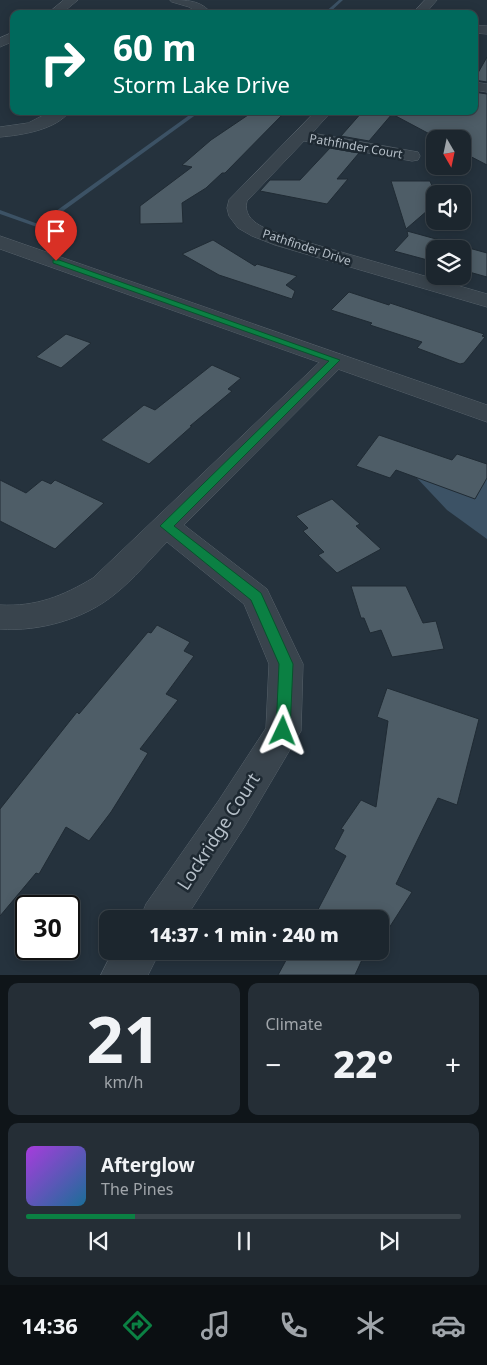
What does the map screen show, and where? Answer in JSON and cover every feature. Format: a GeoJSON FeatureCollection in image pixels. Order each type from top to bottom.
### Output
{"type":"FeatureCollection","features":[{"type":"Feature","properties":{"kind":"street"},"geometry":{"type":"LineString","coordinates":[[58,10],[72,0]]}},
{"type":"Feature","properties":{"kind":"street"},"geometry":{"type":"LineString","coordinates":[[176,0],[203,10]]}},
{"type":"Feature","properties":{"kind":"street"},"geometry":{"type":"LineString","coordinates":[[422,10],[431,0]]}},
{"type":"Feature","properties":{"kind":"street"},"geometry":{"type":"LineString","coordinates":[[0,132],[32,128],[57,115]]}},
{"type":"Feature","properties":{"kind":"street","name":"Pathfinder Drive"},"geometry":{"type":"LineString","coordinates":[[321,115],[238,200],[236,208],[238,216],[245,224],[282,241],[487,301]]}},
{"type":"Feature","properties":{"kind":"street","name":"Pathfinder Court"},"geometry":{"type":"LineString","coordinates":[[300,136],[412,156]]}},
{"type":"Feature","properties":{"kind":"street"},"geometry":{"type":"LineString","coordinates":[[0,242],[487,414]]}},
{"type":"Feature","properties":{"kind":"street"},"geometry":{"type":"LineString","coordinates":[[0,617],[29,616],[59,610],[81,601],[104,586],[335,360]]}},
{"type":"Feature","properties":{"kind":"street","name":"Lockridge Court"},"geometry":{"type":"LineString","coordinates":[[166,526],[256,597],[286,664],[283,731],[232,814],[167,910]]}},
{"type":"Feature","properties":{"kind":"street"},"geometry":{"type":"LineString","coordinates":[[123,975],[133,960]]}},
{"type":"Feature","properties":{"kind":"water"},"geometry":{"type":"Polygon","coordinates":[[[400,460],[487,477],[487,539],[447,510],[400,460]]]}},
{"type":"Feature","properties":{"kind":"building"},"geometry":{"type":"Polygon","coordinates":[[[487,57],[487,82],[478,81],[478,73],[487,57]]]}},
{"type":"Feature","properties":{"kind":"building"},"geometry":{"type":"Polygon","coordinates":[[[478,93],[487,94],[487,165],[471,157],[471,130],[426,130],[426,132],[394,115],[478,115],[478,93]]]}},
{"type":"Feature","properties":{"kind":"building"},"geometry":{"type":"Polygon","coordinates":[[[248,115],[282,115],[225,173],[222,173],[206,188],[182,203],[183,223],[140,224],[140,206],[192,167],[182,165],[211,140],[248,115]]]}},
{"type":"Feature","properties":{"kind":"building"},"geometry":{"type":"Polygon","coordinates":[[[359,115],[391,115],[369,141],[341,136],[359,115]]]}},
{"type":"Feature","properties":{"kind":"building"},"geometry":{"type":"Polygon","coordinates":[[[330,148],[359,153],[337,179],[348,179],[327,204],[260,191],[270,180],[300,180],[330,148]]]}},
{"type":"Feature","properties":{"kind":"building"},"geometry":{"type":"Polygon","coordinates":[[[391,181],[430,181],[432,185],[426,185],[426,212],[406,229],[391,181]]]}},
{"type":"Feature","properties":{"kind":"building"},"geometry":{"type":"Polygon","coordinates":[[[407,231],[440,240],[426,240],[426,260],[394,251],[408,236],[407,231]]]}},
{"type":"Feature","properties":{"kind":"building"},"geometry":{"type":"Polygon","coordinates":[[[213,240],[255,266],[257,264],[297,276],[286,285],[295,291],[292,299],[219,275],[182,254],[213,240]]]}},
{"type":"Feature","properties":{"kind":"building"},"geometry":{"type":"Polygon","coordinates":[[[471,249],[487,253],[487,277],[471,273],[471,249]]]}},
{"type":"Feature","properties":{"kind":"building"},"geometry":{"type":"Polygon","coordinates":[[[349,292],[389,305],[390,303],[484,334],[482,336],[485,337],[464,363],[460,364],[417,348],[422,342],[331,310],[349,292]]]}},
{"type":"Feature","properties":{"kind":"building"},"geometry":{"type":"Polygon","coordinates":[[[66,334],[91,343],[61,368],[36,357],[66,334]]]}},
{"type":"Feature","properties":{"kind":"building"},"geometry":{"type":"Polygon","coordinates":[[[212,365],[241,378],[228,389],[232,391],[149,464],[101,440],[144,405],[155,410],[212,365]]]}},
{"type":"Feature","properties":{"kind":"building"},"geometry":{"type":"Polygon","coordinates":[[[379,435],[452,460],[457,454],[487,464],[487,478],[475,499],[396,470],[390,478],[356,466],[379,435]]]}},
{"type":"Feature","properties":{"kind":"building"},"geometry":{"type":"Polygon","coordinates":[[[0,480],[26,493],[42,480],[51,484],[55,480],[104,503],[55,549],[0,521],[0,480]]]}},
{"type":"Feature","properties":{"kind":"building"},"geometry":{"type":"Polygon","coordinates":[[[332,499],[360,524],[356,526],[381,549],[337,573],[318,555],[324,552],[303,531],[308,528],[296,516],[332,499]]]}},
{"type":"Feature","properties":{"kind":"building"},"geometry":{"type":"Polygon","coordinates":[[[351,586],[406,586],[423,623],[436,621],[444,649],[392,657],[381,630],[370,633],[364,618],[361,618],[351,586]]]}},
{"type":"Feature","properties":{"kind":"building"},"geometry":{"type":"Polygon","coordinates":[[[157,625],[190,642],[184,651],[194,656],[166,694],[178,700],[140,749],[148,753],[111,812],[89,841],[66,827],[39,874],[36,873],[18,895],[15,895],[15,898],[0,916],[0,809],[77,712],[79,714],[148,632],[151,633],[157,625]]]}},
{"type":"Feature","properties":{"kind":"building"},"geometry":{"type":"Polygon","coordinates":[[[387,688],[479,719],[457,805],[438,798],[396,884],[412,892],[389,928],[389,910],[318,910],[346,856],[334,849],[344,830],[341,829],[361,800],[376,807],[388,721],[377,717],[387,688]]]}},
{"type":"Feature","properties":{"kind":"building"},"geometry":{"type":"Polygon","coordinates":[[[286,960],[362,960],[355,975],[278,975],[286,960]]]}},
{"type":"Feature","properties":{"kind":"waterway"},"geometry":{"type":"LineString","coordinates":[[330,10],[341,0]]}},
{"type":"Feature","properties":{"kind":"waterway"},"geometry":{"type":"LineString","coordinates":[[0,212],[39,226],[193,115]]}},
{"type":"Feature","properties":{"kind":"route"},"geometry":{"type":"LineString","coordinates":[[56,261],[335,360],[166,526],[256,597],[286,664],[283,731]]}}]}
